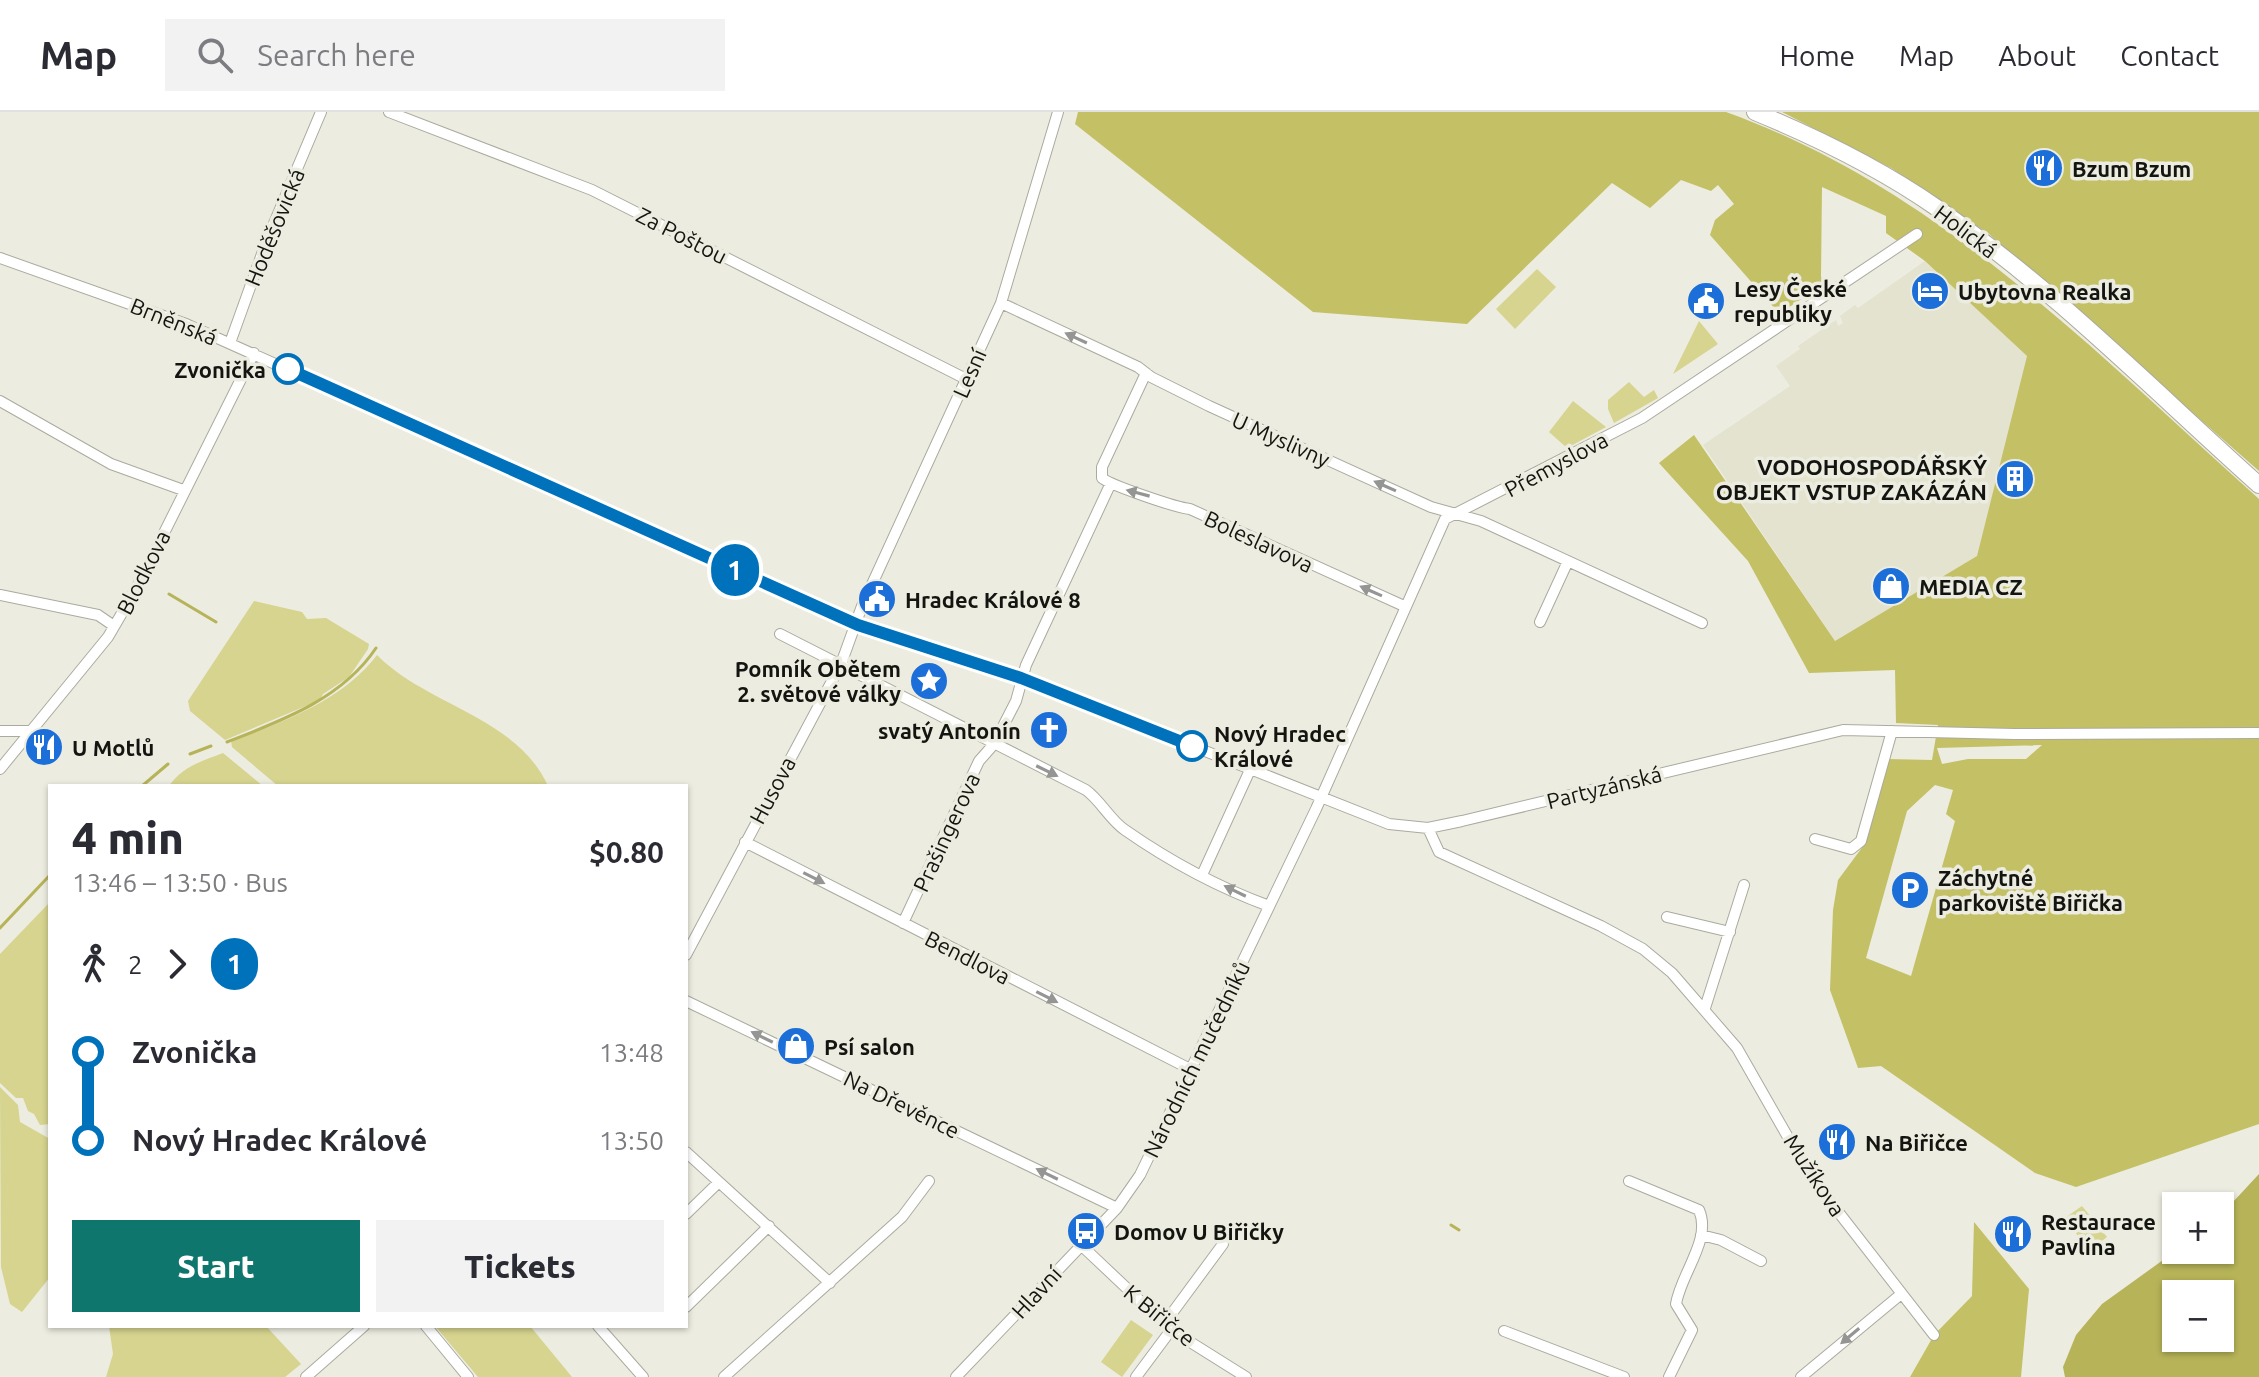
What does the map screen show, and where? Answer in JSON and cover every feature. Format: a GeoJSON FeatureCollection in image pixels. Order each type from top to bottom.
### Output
{"type":"FeatureCollection","features":[{"type":"Feature","properties":{"kind":"main road","name":"Holická"},"geometry":{"type":"LineString","coordinates":[[1755,112],[1839,151],[1936,207],[2026,277],[2259,485]]}},
{"type":"Feature","properties":{"kind":"street","name":"Hoděšovická"},"geometry":{"type":"LineString","coordinates":[[230,343],[267,240],[321,112]]}},
{"type":"Feature","properties":{"kind":"street","name":"Za Poštou"},"geometry":{"type":"LineString","coordinates":[[389,112],[592,190],[966,379]]}},
{"type":"Feature","properties":{"kind":"street","name":"Lesní"},"geometry":{"type":"LineString","coordinates":[[858,625],[862,606],[1001,303],[1058,112]]}},
{"type":"Feature","properties":{"kind":"street","name":"Přemyslova"},"geometry":{"type":"LineString","coordinates":[[1320,796],[1440,527],[1458,512],[1489,500],[1642,418],[1917,234]]}},
{"type":"Feature","properties":{"kind":"street","name":"Brněnská"},"geometry":{"type":"LineString","coordinates":[[0,258],[110,295],[254,353],[858,625],[1021,678],[1320,796]]}},
{"type":"Feature","properties":{"kind":"street","name":"U Myslivny"},"geometry":{"type":"LineString","coordinates":[[1001,303],[1209,406],[1431,507],[1458,512],[1702,623]]}},
{"type":"Feature","properties":{"kind":"street","name":"Blodkova"},"geometry":{"type":"LineString","coordinates":[[0,769],[114,626],[136,589],[254,353]]}},
{"type":"Feature","properties":{"kind":"street"},"geometry":{"type":"LineString","coordinates":[[1110,485],[1099,474],[1146,373]]}},
{"type":"Feature","properties":{"kind":"street"},"geometry":{"type":"LineString","coordinates":[[0,401],[111,464],[183,490]]}},
{"type":"Feature","properties":{"kind":"street","name":"Boleslavova"},"geometry":{"type":"LineString","coordinates":[[1110,485],[1190,509],[1404,606]]}},
{"type":"Feature","properties":{"kind":"street","name":"Prašingerova"},"geometry":{"type":"LineString","coordinates":[[903,923],[979,761],[994,744],[1016,701],[1021,678],[1110,485]]}},
{"type":"Feature","properties":{"kind":"street"},"geometry":{"type":"LineString","coordinates":[[1540,622],[1568,561]]}},
{"type":"Feature","properties":{"kind":"street"},"geometry":{"type":"LineString","coordinates":[[0,595],[98,615],[114,626]]}},
{"type":"Feature","properties":{"kind":"street","name":"Husova"},"geometry":{"type":"LineString","coordinates":[[688,951],[841,664],[858,625]]}},
{"type":"Feature","properties":{"kind":"street"},"geometry":{"type":"LineString","coordinates":[[780,634],[1099,800],[1122,829],[1202,875],[1269,906]]}},
{"type":"Feature","properties":{"kind":"street","name":"Partyzánská"},"geometry":{"type":"LineString","coordinates":[[1320,796],[1389,824],[1428,828],[1843,730],[2259,733]]}},
{"type":"Feature","properties":{"kind":"street"},"geometry":{"type":"LineString","coordinates":[[0,731],[33,731]]}},
{"type":"Feature","properties":{"kind":"street"},"geometry":{"type":"LineString","coordinates":[[1815,839],[1851,849],[1861,841],[1892,731]]}},
{"type":"Feature","properties":{"kind":"street"},"geometry":{"type":"LineString","coordinates":[[1202,875],[1250,770]]}},
{"type":"Feature","properties":{"kind":"street","name":"Národních mučedníků"},"geometry":{"type":"LineString","coordinates":[[1117,1208],[1140,1175],[1192,1070],[1320,796]]}},
{"type":"Feature","properties":{"kind":"street","name":"Mužíkova"},"geometry":{"type":"LineString","coordinates":[[1428,828],[1439,852],[1643,949],[1672,973],[1705,1008],[1749,1066],[1793,1146],[1825,1194],[1900,1295],[1934,1335]]}},
{"type":"Feature","properties":{"kind":"street","name":"Bendlova"},"geometry":{"type":"LineString","coordinates":[[745,842],[1192,1070]]}},
{"type":"Feature","properties":{"kind":"street"},"geometry":{"type":"LineString","coordinates":[[1705,1008],[1744,885]]}},
{"type":"Feature","properties":{"kind":"street"},"geometry":{"type":"LineString","coordinates":[[1667,917],[1730,932]]}},
{"type":"Feature","properties":{"kind":"street","name":"Na Dřevěnce"},"geometry":{"type":"LineString","coordinates":[[688,1002],[1117,1208]]}},
{"type":"Feature","properties":{"kind":"street"},"geometry":{"type":"LineString","coordinates":[[688,1154],[830,1283]]}},
{"type":"Feature","properties":{"kind":"street"},"geometry":{"type":"LineString","coordinates":[[724,1377],[902,1217],[929,1181]]}},
{"type":"Feature","properties":{"kind":"street"},"geometry":{"type":"LineString","coordinates":[[1629,1181],[1699,1210],[1703,1220],[1701,1235],[1676,1304],[1678,1312],[1690,1322],[1692,1330],[1669,1377]]}},
{"type":"Feature","properties":{"kind":"street"},"geometry":{"type":"LineString","coordinates":[[688,1212],[719,1182]]}},
{"type":"Feature","properties":{"kind":"street","name":"Hlavní"},"geometry":{"type":"LineString","coordinates":[[956,1377],[1117,1208]]}},
{"type":"Feature","properties":{"kind":"street"},"geometry":{"type":"LineString","coordinates":[[688,1305],[769,1226]]}},
{"type":"Feature","properties":{"kind":"street"},"geometry":{"type":"LineString","coordinates":[[1701,1235],[1721,1240],[1761,1261]]}},
{"type":"Feature","properties":{"kind":"street"},"geometry":{"type":"LineString","coordinates":[[1136,1377],[1223,1244]]}},
{"type":"Feature","properties":{"kind":"street","name":"K Biřičce"},"geometry":{"type":"LineString","coordinates":[[1081,1245],[1168,1327],[1246,1377]]}},
{"type":"Feature","properties":{"kind":"street"},"geometry":{"type":"LineString","coordinates":[[1801,1377],[1900,1295]]}},
{"type":"Feature","properties":{"kind":"street"},"geometry":{"type":"LineString","coordinates":[[306,1377],[362,1328]]}},
{"type":"Feature","properties":{"kind":"street"},"geometry":{"type":"LineString","coordinates":[[428,1328],[468,1377]]}},
{"type":"Feature","properties":{"kind":"street"},"geometry":{"type":"LineString","coordinates":[[600,1328],[643,1377]]}},
{"type":"Feature","properties":{"kind":"street"},"geometry":{"type":"LineString","coordinates":[[1504,1331],[1624,1377]]}},
{"type":"Feature","properties":{"kind":"shaded area"},"geometry":{"type":"Polygon","coordinates":[[[1078,112],[1726,112],[1803,144],[1876,184],[1945,229],[2074,332],[2259,499],[2259,1124],[2076,1187],[2035,1173],[1881,1066],[1858,1068],[1830,990],[1833,910],[1838,880],[1864,845],[1887,759],[1932,760],[1938,725],[1896,723],[1895,670],[1809,673],[1748,561],[1659,463],[1694,435],[1835,641],[1977,556],[2027,356],[1925,261],[1886,233],[1886,216],[1822,187],[1821,277],[1825,283],[1785,310],[1777,311],[1710,235],[1715,220],[1734,204],[1718,185],[1711,191],[1681,180],[1650,208],[1612,183],[1467,324],[1313,312],[1075,124],[1078,112]],[[2042,745],[1937,748],[1942,764],[1968,759],[2026,759],[2042,745]],[[1935,785],[1907,811],[1866,958],[1911,976],[1955,821],[1946,814],[1953,790],[1935,785]]]}},
{"type":"Feature","properties":{"kind":"shaded area"},"geometry":{"type":"Polygon","coordinates":[[[1782,112],[2259,112],[2259,471],[1989,234],[1891,168],[1782,112]]]}},
{"type":"Feature","properties":{"kind":"shaded area"},"geometry":{"type":"Polygon","coordinates":[[[1925,261],[2027,356],[1977,556],[1835,641],[1703,445],[1790,386],[1776,366],[1800,349],[1798,346],[1836,320],[1838,326],[1843,323],[1840,316],[1855,305],[1858,308],[1925,261]]]}},
{"type":"Feature","properties":{"kind":"shaded area"},"geometry":{"type":"Polygon","coordinates":[[[1537,269],[1556,287],[1515,329],[1496,309],[1537,269]]]}},
{"type":"Feature","properties":{"kind":"shaded area"},"geometry":{"type":"Polygon","coordinates":[[[1699,321],[1718,344],[1673,374],[1699,321]]]}},
{"type":"Feature","properties":{"kind":"shaded area"},"geometry":{"type":"Polygon","coordinates":[[[1629,382],[1644,397],[1654,390],[1658,398],[1614,423],[1608,400],[1629,382]]]}},
{"type":"Feature","properties":{"kind":"shaded area"},"geometry":{"type":"Polygon","coordinates":[[[1573,401],[1606,427],[1567,448],[1549,432],[1573,401]]]}},
{"type":"Feature","properties":{"kind":"shaded area"},"geometry":{"type":"Polygon","coordinates":[[[254,601],[302,612],[307,619],[326,618],[369,644],[368,649],[349,677],[323,694],[320,700],[225,740],[190,711],[188,701],[254,601]]]}},
{"type":"Feature","properties":{"kind":"shaded area"},"geometry":{"type":"Polygon","coordinates":[[[377,655],[420,687],[493,727],[515,743],[534,762],[547,784],[276,784],[232,747],[231,741],[310,708],[363,671],[377,655]]]}},
{"type":"Feature","properties":{"kind":"shaded area"},"geometry":{"type":"Polygon","coordinates":[[[223,753],[261,784],[170,784],[186,769],[223,753]]]}},
{"type":"Feature","properties":{"kind":"shaded area"},"geometry":{"type":"Polygon","coordinates":[[[48,904],[48,1124],[40,1125],[34,1114],[28,1111],[23,1098],[16,1098],[0,1083],[0,954],[48,904]]]}},
{"type":"Feature","properties":{"kind":"shaded area"},"geometry":{"type":"Polygon","coordinates":[[[0,1087],[18,1105],[20,1122],[48,1138],[48,1280],[22,1312],[10,1304],[1,1267],[0,1087]]]}},
{"type":"Feature","properties":{"kind":"shaded area"},"geometry":{"type":"Polygon","coordinates":[[[2259,1174],[2259,1377],[2065,1377],[2063,1367],[2076,1335],[2102,1304],[2162,1261],[2162,1264],[2234,1264],[2234,1201],[2259,1174]]]}},
{"type":"Feature","properties":{"kind":"shaded area"},"geometry":{"type":"Polygon","coordinates":[[[2082,1206],[2107,1237],[2089,1251],[2065,1218],[2082,1206]]]}},
{"type":"Feature","properties":{"kind":"shaded area"},"geometry":{"type":"Polygon","coordinates":[[[1974,1222],[2029,1289],[2021,1377],[1910,1377],[1934,1335],[1972,1296],[1974,1222]]]}},
{"type":"Feature","properties":{"kind":"shaded area"},"geometry":{"type":"Polygon","coordinates":[[[1131,1320],[1153,1335],[1122,1377],[1101,1362],[1131,1320]]]}},
{"type":"Feature","properties":{"kind":"shaded area"},"geometry":{"type":"Polygon","coordinates":[[[109,1328],[268,1328],[301,1364],[285,1377],[106,1377],[113,1354],[109,1328]]]}},
{"type":"Feature","properties":{"kind":"shaded area"},"geometry":{"type":"Polygon","coordinates":[[[437,1328],[532,1328],[572,1377],[478,1377],[437,1328]]]}},
{"type":"Feature","properties":{"kind":"waterway"},"geometry":{"type":"LineString","coordinates":[[169,594],[216,622]]}},
{"type":"Feature","properties":{"kind":"waterway"},"geometry":{"type":"LineString","coordinates":[[227,742],[289,716],[328,695],[362,666],[376,648]]}},
{"type":"Feature","properties":{"kind":"waterway"},"geometry":{"type":"LineString","coordinates":[[190,754],[211,746]]}},
{"type":"Feature","properties":{"kind":"waterway"},"geometry":{"type":"LineString","coordinates":[[144,784],[168,764]]}},
{"type":"Feature","properties":{"kind":"waterway"},"geometry":{"type":"LineString","coordinates":[[0,928],[48,877]]}},
{"type":"Feature","properties":{"kind":"waterway"},"geometry":{"type":"LineString","coordinates":[[1451,1225],[1459,1230]]}},
{"type":"Feature","properties":{"kind":"bus line","name":"1"},"geometry":{"type":"LineString","coordinates":[[288,369],[858,625],[1021,678],[1192,746]]}},
{"type":"Feature","properties":{"kind":"place","name":"Bzum Bzum"},"geometry":{"type":"Point","coordinates":[2044,168]}},
{"type":"Feature","properties":{"kind":"place","name":"Ubytovna Realka"},"geometry":{"type":"Point","coordinates":[1930,291]}},
{"type":"Feature","properties":{"kind":"place","name":"Lesy České republiky"},"geometry":{"type":"Point","coordinates":[1706,301]}},
{"type":"Feature","properties":{"kind":"place","name":"Zvonička"},"geometry":{"type":"Point","coordinates":[288,369]}},
{"type":"Feature","properties":{"kind":"place","name":"VODOHOSPODÁŘSKÝ OBJEKT VSTUP ZAKÁZÁN"},"geometry":{"type":"Point","coordinates":[2015,479]}},
{"type":"Feature","properties":{"kind":"place","name":"MEDIA CZ"},"geometry":{"type":"Point","coordinates":[1891,586]}},
{"type":"Feature","properties":{"kind":"place","name":"Hradec Králové 8"},"geometry":{"type":"Point","coordinates":[877,599]}},
{"type":"Feature","properties":{"kind":"place","name":"Pomník Obětem 2. světové války"},"geometry":{"type":"Point","coordinates":[929,681]}},
{"type":"Feature","properties":{"kind":"place","name":"svatý Antonín"},"geometry":{"type":"Point","coordinates":[1049,730]}},
{"type":"Feature","properties":{"kind":"place","name":"Nový Hradec Králové"},"geometry":{"type":"Point","coordinates":[1192,746]}},
{"type":"Feature","properties":{"kind":"place","name":"U Motlů"},"geometry":{"type":"Point","coordinates":[44,747]}},
{"type":"Feature","properties":{"kind":"place","name":"Záchytné parkoviště Biřička"},"geometry":{"type":"Point","coordinates":[1910,890]}},
{"type":"Feature","properties":{"kind":"place","name":"Psí salon"},"geometry":{"type":"Point","coordinates":[796,1046]}},
{"type":"Feature","properties":{"kind":"place","name":"Na Biřičce"},"geometry":{"type":"Point","coordinates":[1837,1142]}},
{"type":"Feature","properties":{"kind":"place","name":"Domov U Biřičky"},"geometry":{"type":"Point","coordinates":[1086,1231]}},
{"type":"Feature","properties":{"kind":"place","name":"Restaurace Pavlína"},"geometry":{"type":"Point","coordinates":[2013,1234]}}]}
